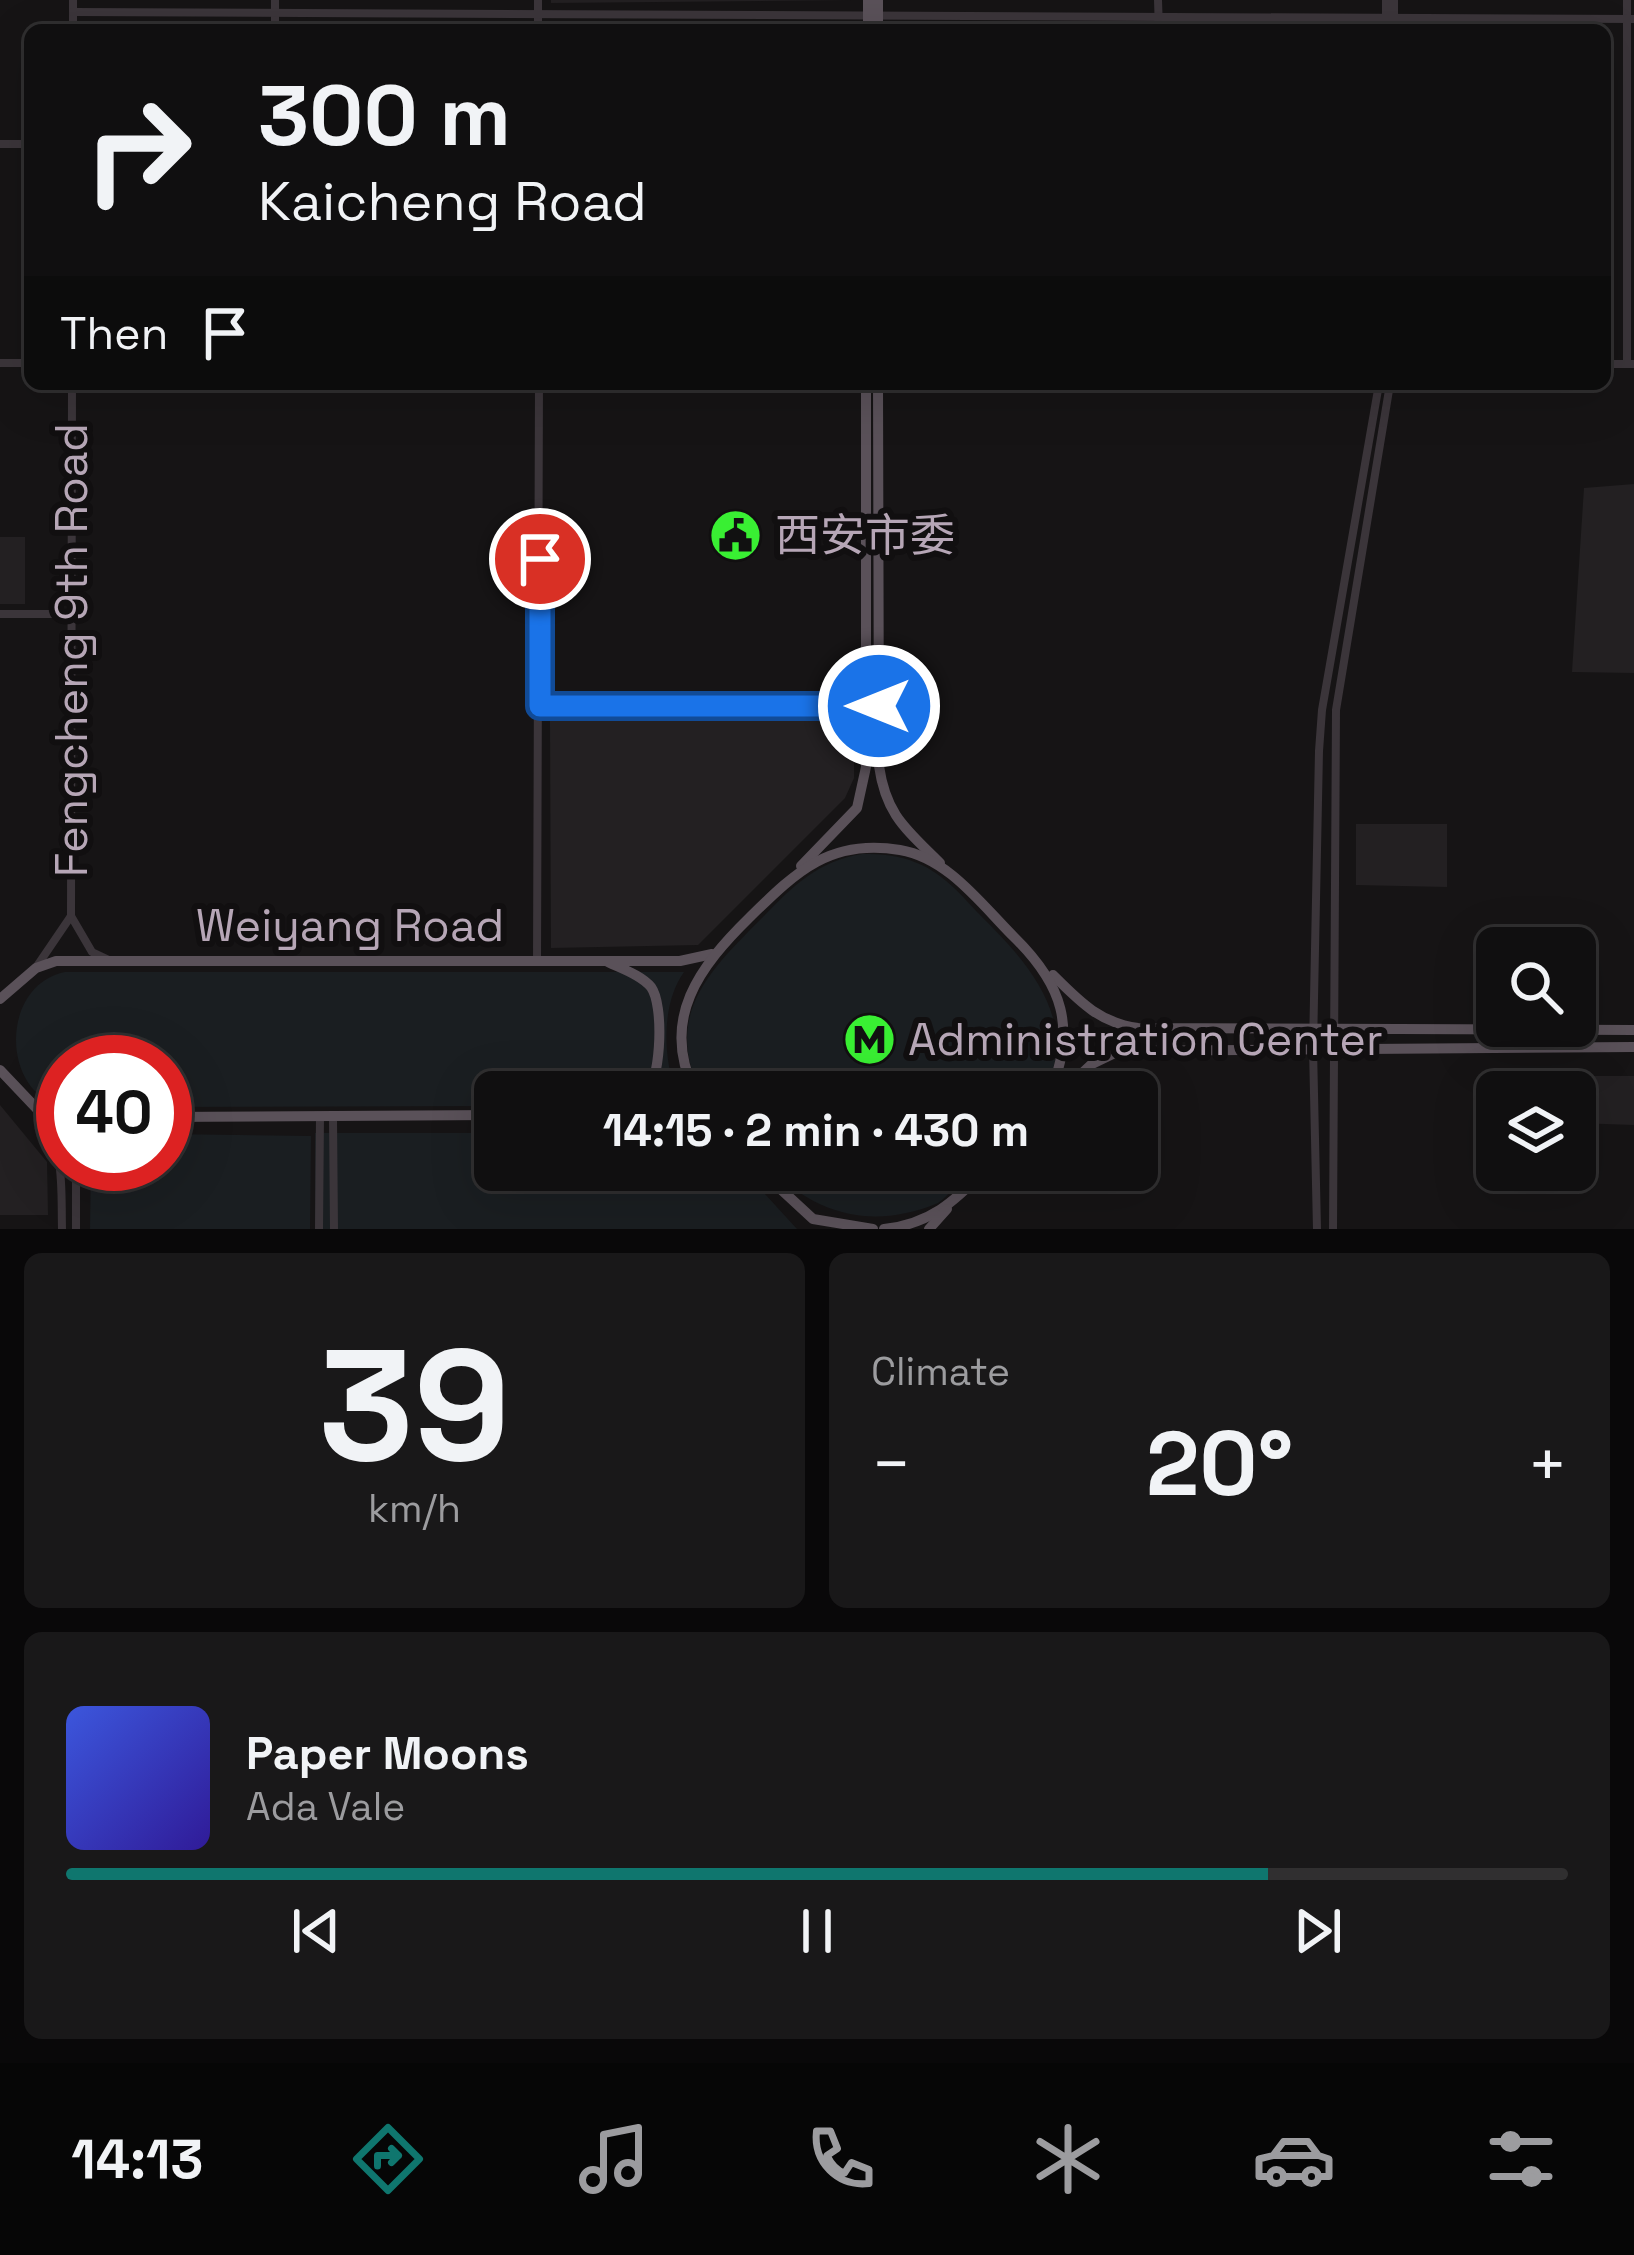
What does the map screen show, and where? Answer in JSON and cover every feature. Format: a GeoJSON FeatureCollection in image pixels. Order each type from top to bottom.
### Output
{"type":"FeatureCollection","features":[{"type":"Feature","properties":{"kind":"main road"},"geometry":{"type":"LineString","coordinates":[[868,0],[871,21]]}},
{"type":"Feature","properties":{"kind":"main road"},"geometry":{"type":"LineString","coordinates":[[871,21],[878,0]]}},
{"type":"Feature","properties":{"kind":"main road"},"geometry":{"type":"LineString","coordinates":[[866,390],[873,706],[884,799],[893,815],[1084,1006],[1112,1024],[1314,1030],[1634,1030]]}},
{"type":"Feature","properties":{"kind":"main road"},"geometry":{"type":"LineString","coordinates":[[689,1071],[682,1047],[683,1012],[712,954],[857,808],[873,706],[878,390]]}},
{"type":"Feature","properties":{"kind":"main road"},"geometry":{"type":"LineString","coordinates":[[799,869],[850,848],[902,850],[943,866]]}},
{"type":"Feature","properties":{"kind":"main road","name":"Weiyang Road"},"geometry":{"type":"LineString","coordinates":[[36,968],[56,961],[680,961],[712,954]]}},
{"type":"Feature","properties":{"kind":"main road"},"geometry":{"type":"LineString","coordinates":[[1034,956],[1056,990],[1063,1018],[1065,1044],[1057,1071]]}},
{"type":"Feature","properties":{"kind":"main road"},"geometry":{"type":"LineString","coordinates":[[606,961],[652,989],[658,1003],[657,1071]]}},
{"type":"Feature","properties":{"kind":"main road"},"geometry":{"type":"LineString","coordinates":[[1,1000],[36,968]]}},
{"type":"Feature","properties":{"kind":"main road"},"geometry":{"type":"LineString","coordinates":[[1085,1071],[1118,1051],[1634,1047]]}},
{"type":"Feature","properties":{"kind":"main road"},"geometry":{"type":"LineString","coordinates":[[2,1070],[36,1108]]}},
{"type":"Feature","properties":{"kind":"main road"},"geometry":{"type":"LineString","coordinates":[[192,1117],[474,1115]]}},
{"type":"Feature","properties":{"kind":"main road"},"geometry":{"type":"LineString","coordinates":[[783,1191],[822,1229]]}},
{"type":"Feature","properties":{"kind":"main road"},"geometry":{"type":"LineString","coordinates":[[929,1229],[965,1191]]}},
{"type":"Feature","properties":{"kind":"main road"},"geometry":{"type":"LineString","coordinates":[[884,1229],[904,1227],[950,1206]]}},
{"type":"Feature","properties":{"kind":"main road"},"geometry":{"type":"LineString","coordinates":[[813,1219],[873,1229]]}},
{"type":"Feature","properties":{"kind":"street"},"geometry":{"type":"LineString","coordinates":[[73,0],[73,24]]}},
{"type":"Feature","properties":{"kind":"street"},"geometry":{"type":"LineString","coordinates":[[275,0],[275,24]]}},
{"type":"Feature","properties":{"kind":"street"},"geometry":{"type":"LineString","coordinates":[[538,0],[538,24]]}},
{"type":"Feature","properties":{"kind":"street"},"geometry":{"type":"LineString","coordinates":[[1158,0],[1159,24]]}},
{"type":"Feature","properties":{"kind":"street"},"geometry":{"type":"LineString","coordinates":[[1390,0],[1390,24]]}},
{"type":"Feature","properties":{"kind":"street"},"geometry":{"type":"LineString","coordinates":[[1627,0],[1630,364]]}},
{"type":"Feature","properties":{"kind":"street"},"geometry":{"type":"LineString","coordinates":[[73,12],[871,21],[1158,15],[1630,19]]}},
{"type":"Feature","properties":{"kind":"street","name":"Fengcheng 9th Road"},"geometry":{"type":"LineString","coordinates":[[71,916],[72,390]]}},
{"type":"Feature","properties":{"kind":"street"},"geometry":{"type":"LineString","coordinates":[[537,961],[539,390]]}},
{"type":"Feature","properties":{"kind":"street"},"geometry":{"type":"LineString","coordinates":[[1317,1229],[1313,1048],[1322,710],[1377,390]]}},
{"type":"Feature","properties":{"kind":"street"},"geometry":{"type":"LineString","coordinates":[[1333,1229],[1336,710],[1389,390]]}},
{"type":"Feature","properties":{"kind":"street"},"geometry":{"type":"LineString","coordinates":[[0,614],[70,614]]}},
{"type":"Feature","properties":{"kind":"street"},"geometry":{"type":"LineString","coordinates":[[540,706],[873,706]]}},
{"type":"Feature","properties":{"kind":"street"},"geometry":{"type":"LineString","coordinates":[[36,968],[71,916],[92,952],[110,961]]}},
{"type":"Feature","properties":{"kind":"street"},"geometry":{"type":"LineString","coordinates":[[319,1229],[326,1117]]}},
{"type":"Feature","properties":{"kind":"street"},"geometry":{"type":"LineString","coordinates":[[326,1117],[334,1229]]}},
{"type":"Feature","properties":{"kind":"street"},"geometry":{"type":"LineString","coordinates":[[61,1191],[62,1229]]}},
{"type":"Feature","properties":{"kind":"street"},"geometry":{"type":"LineString","coordinates":[[76,1191],[76,1229]]}},
{"type":"Feature","properties":{"kind":"shaded area"},"geometry":{"type":"Polygon","coordinates":[[[551,0],[852,0],[551,3],[551,0]]]}},
{"type":"Feature","properties":{"kind":"shaded area"},"geometry":{"type":"Polygon","coordinates":[[[664,22],[851,24],[664,24],[664,22]]]}},
{"type":"Feature","properties":{"kind":"shaded area"},"geometry":{"type":"Polygon","coordinates":[[[1634,484],[1634,673],[1572,672],[1584,488],[1634,484]]]}},
{"type":"Feature","properties":{"kind":"shaded area"},"geometry":{"type":"Polygon","coordinates":[[[0,537],[25,537],[25,604],[0,604],[0,537]]]}},
{"type":"Feature","properties":{"kind":"shaded area"},"geometry":{"type":"Polygon","coordinates":[[[854,718],[854,778],[845,798],[698,945],[551,948],[550,720],[854,718]]]}},
{"type":"Feature","properties":{"kind":"shaded area"},"geometry":{"type":"Polygon","coordinates":[[[1356,824],[1447,824],[1447,887],[1356,885],[1356,824]]]}},
{"type":"Feature","properties":{"kind":"shaded area"},"geometry":{"type":"Polygon","coordinates":[[[846,857],[903,858],[935,873],[959,893],[1016,953],[1044,995],[1057,1042],[1052,1071],[693,1071],[687,1039],[690,1016],[711,974],[796,885],[846,857]]]}},
{"type":"Feature","properties":{"kind":"shaded area"},"geometry":{"type":"Polygon","coordinates":[[[65,972],[684,972],[668,1015],[671,1071],[474,1071],[474,1106],[192,1107],[192,1035],[36,1035],[36,1091],[19,1062],[16,1039],[28,997],[44,981],[65,972]]]}},
{"type":"Feature","properties":{"kind":"shaded area"},"geometry":{"type":"Polygon","coordinates":[[[1596,1076],[1634,1076],[1634,1125],[1596,1124],[1596,1076]]]}},
{"type":"Feature","properties":{"kind":"shaded area"},"geometry":{"type":"Polygon","coordinates":[[[0,1105],[36,1149],[36,1191],[48,1191],[48,1215],[0,1215],[0,1105]]]}},
{"type":"Feature","properties":{"kind":"shaded area"},"geometry":{"type":"Polygon","coordinates":[[[315,1133],[474,1133],[474,1191],[762,1191],[797,1229],[315,1229],[315,1133]]]}},
{"type":"Feature","properties":{"kind":"shaded area"},"geometry":{"type":"Polygon","coordinates":[[[192,1134],[311,1136],[310,1229],[90,1229],[91,1191],[192,1191],[192,1134]]]}},
{"type":"Feature","properties":{"kind":"shaded area"},"geometry":{"type":"Polygon","coordinates":[[[798,1191],[952,1191],[938,1203],[893,1215],[850,1214],[798,1191]]]}},
{"type":"Feature","properties":{"kind":"place","name":"西安市委"},"geometry":{"type":"Point","coordinates":[736,535]}},
{"type":"Feature","properties":{"kind":"place","name":"Administration Center"},"geometry":{"type":"Point","coordinates":[869,1039]}},
{"type":"Feature","properties":{"kind":"route"},"geometry":{"type":"LineString","coordinates":[[540,559],[540,706],[879,706]]}}]}
